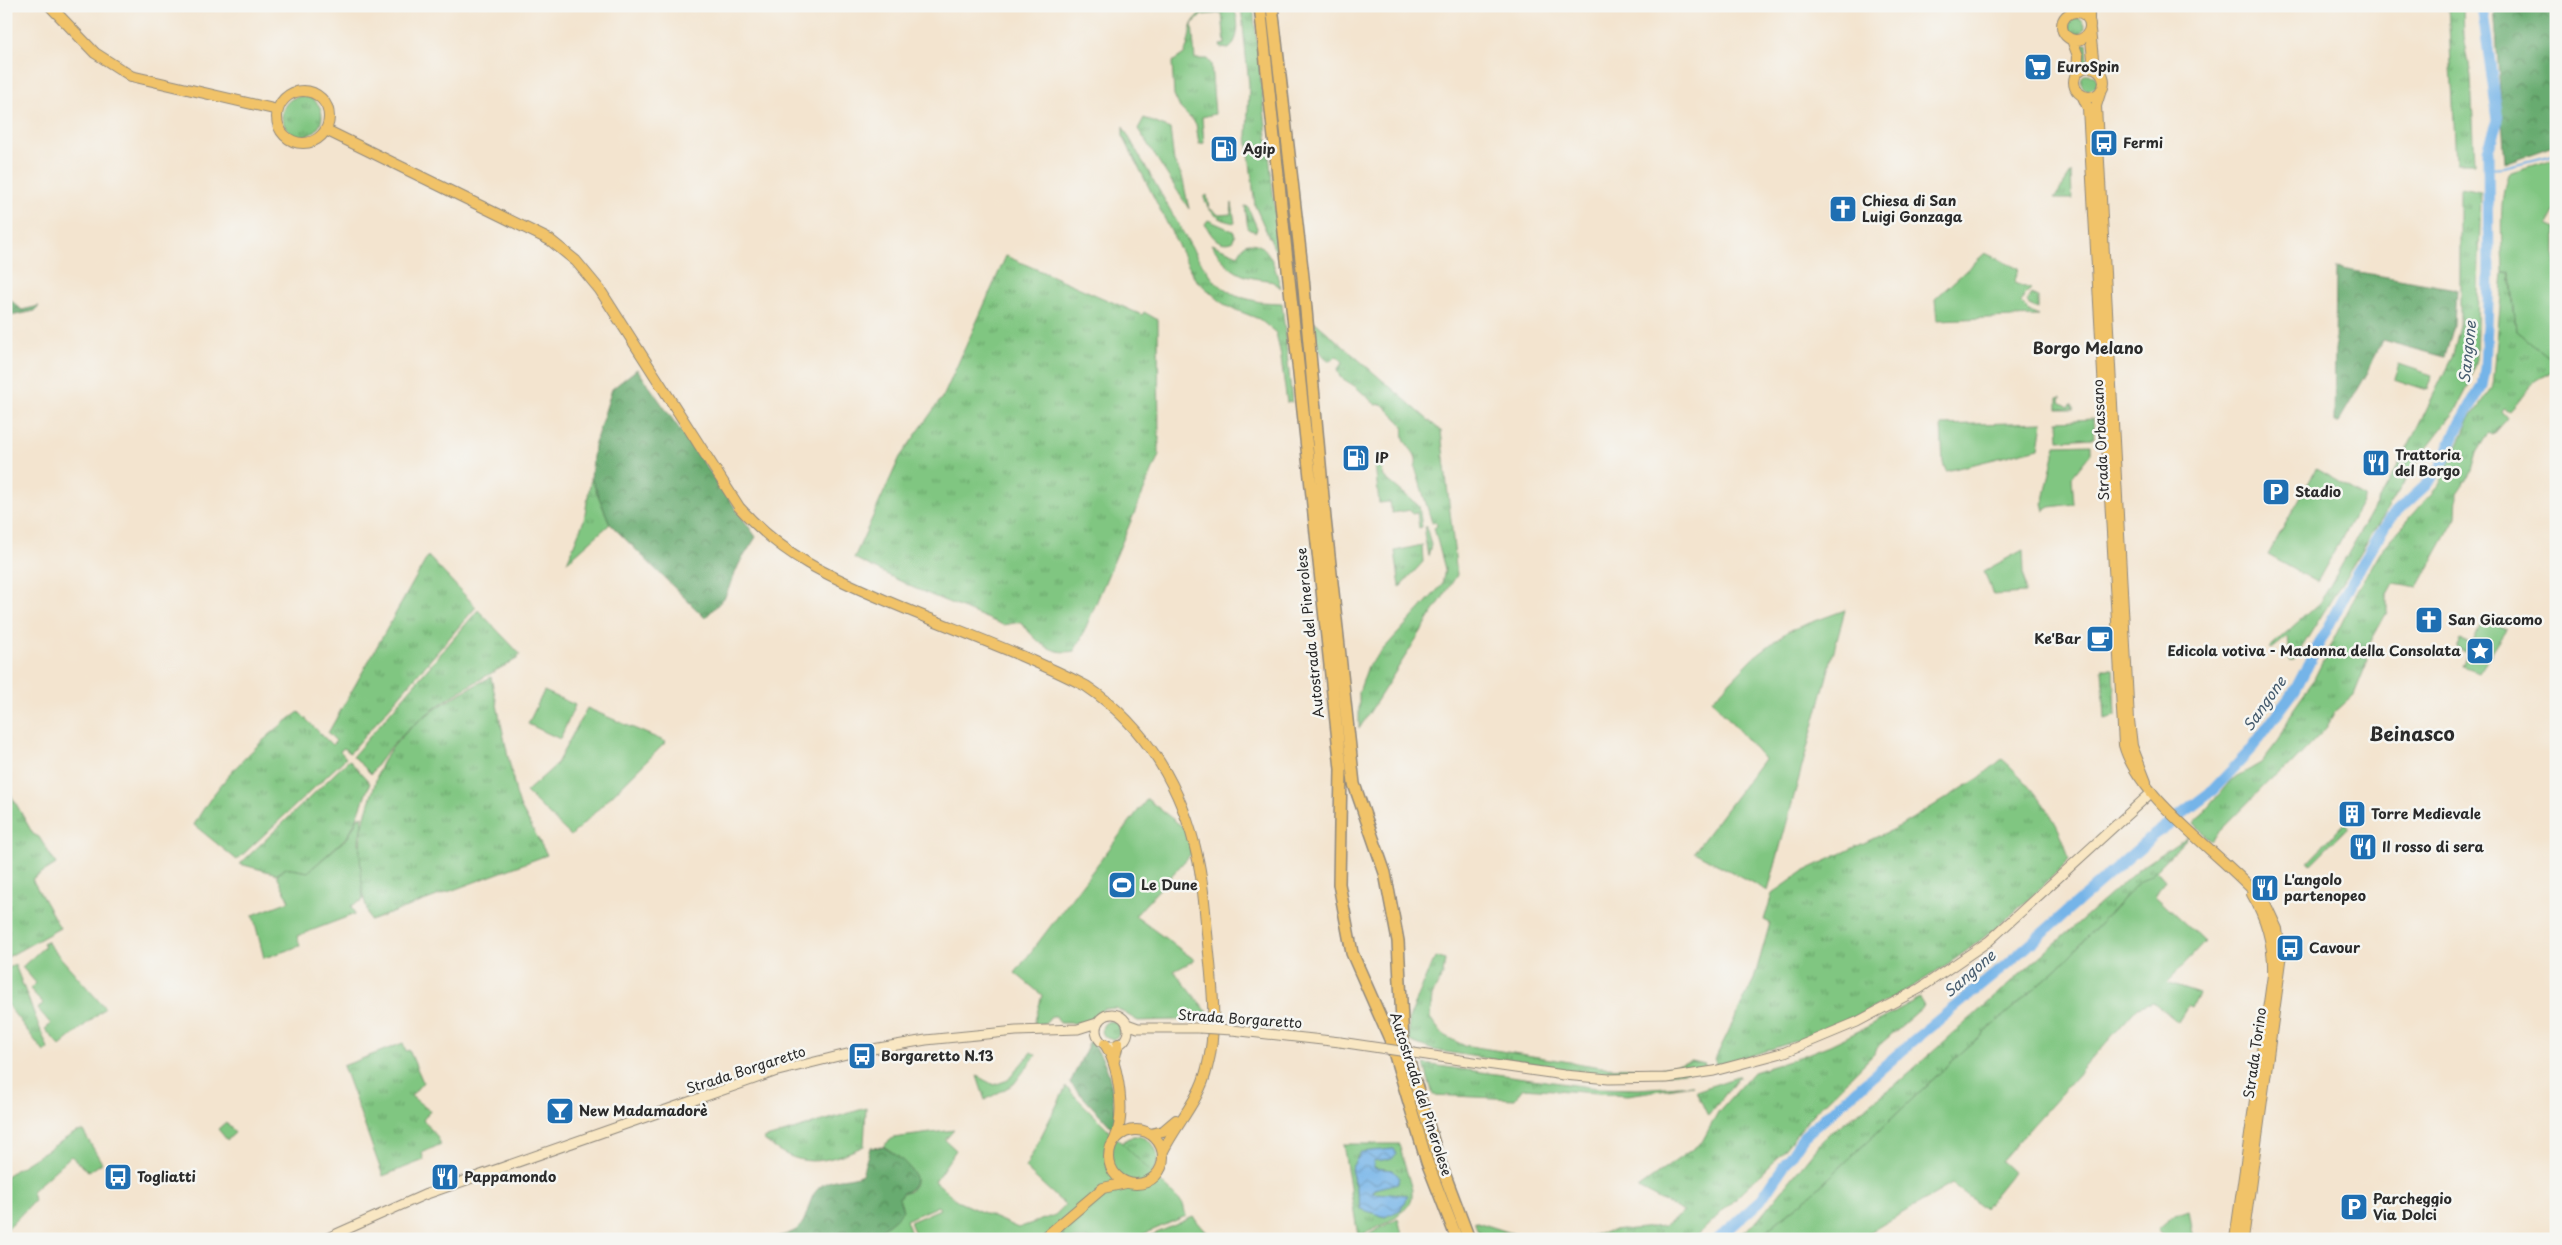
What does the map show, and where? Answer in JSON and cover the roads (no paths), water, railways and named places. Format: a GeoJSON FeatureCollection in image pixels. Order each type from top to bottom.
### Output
{"type":"FeatureCollection","features":[{"type":"Feature","properties":{"kind":"highway","name":"Autostrada del Pinerolese"},"geometry":{"type":"LineString","coordinates":[[1260,6],[1341,769],[1339,884],[1355,964],[1390,1039],[1427,1162],[1456,1239]]}},
{"type":"Feature","properties":{"kind":"highway","name":"Autostrada del Pinerolese"},"geometry":{"type":"LineString","coordinates":[[1272,6],[1304,277],[1325,519],[1354,784],[1384,873],[1398,941],[1403,1042],[1438,1157],[1469,1239]]}},
{"type":"Feature","properties":{"kind":"main road"},"geometry":{"type":"LineString","coordinates":[[50,6],[95,53],[131,76],[278,110]]}},
{"type":"Feature","properties":{"kind":"main road"},"geometry":{"type":"LineString","coordinates":[[2089,6],[2089,25],[2094,68],[2103,77],[2101,90],[2092,97],[2082,95],[2074,84],[2078,56],[2072,40],[2064,32],[2062,25],[2068,15],[2078,9],[2089,25]]}},
{"type":"Feature","properties":{"kind":"main road"},"geometry":{"type":"LineString","coordinates":[[2072,40],[2083,39],[2089,25]]}},
{"type":"Feature","properties":{"kind":"main road"},"geometry":{"type":"LineString","coordinates":[[2076,74],[2084,68],[2094,68]]}},
{"type":"Feature","properties":{"kind":"main road","name":"Strada Orbassano"},"geometry":{"type":"LineString","coordinates":[[2101,90],[2096,106],[2129,720],[2132,746],[2153,792]]}},
{"type":"Feature","properties":{"kind":"main road"},"geometry":{"type":"LineString","coordinates":[[299,91],[311,92],[321,98],[328,107],[330,119],[326,130],[313,141],[296,142],[282,132],[278,121],[278,110],[288,96],[299,91]]}},
{"type":"Feature","properties":{"kind":"main road","name":"Strada Orbassano"},"geometry":{"type":"LineString","coordinates":[[2082,95],[2088,108],[2123,736],[2130,764],[2153,792]]}},
{"type":"Feature","properties":{"kind":"main road"},"geometry":{"type":"LineString","coordinates":[[326,130],[517,222],[550,240],[576,261],[600,290],[700,449],[739,507],[761,532],[800,560],[841,581],[1086,686],[1105,699],[1148,744],[1168,775],[1184,809],[1198,861],[1213,998],[1211,1046],[1207,1069],[1200,1090],[1172,1131],[1162,1151]]}},
{"type":"Feature","properties":{"kind":"main road","name":"Strada Torino"},"geometry":{"type":"LineString","coordinates":[[2153,792],[2258,895],[2272,915],[2281,946],[2281,961],[2243,1239]]}},
{"type":"Feature","properties":{"kind":"main road","name":"Strada Torino"},"geometry":{"type":"LineString","coordinates":[[2235,1239],[2273,970],[2272,946],[2264,919],[2244,883]]}},
{"type":"Feature","properties":{"kind":"main road"},"geometry":{"type":"LineString","coordinates":[[1043,1239],[1102,1188],[1109,1172],[1109,1162],[1120,1127],[1121,1110],[1114,1062],[1105,1044]]}},
{"type":"Feature","properties":{"kind":"main road"},"geometry":{"type":"LineString","coordinates":[[1114,1062],[1118,1044]]}},
{"type":"Feature","properties":{"kind":"main road"},"geometry":{"type":"LineString","coordinates":[[1102,1188],[1126,1183],[1141,1184],[1154,1178],[1162,1165],[1162,1151],[1156,1138],[1136,1130],[1128,1122],[1121,1110]]}},
{"type":"Feature","properties":{"kind":"main road"},"geometry":{"type":"LineString","coordinates":[[1150,1134],[1167,1128],[1188,1110]]}},
{"type":"Feature","properties":{"kind":"main road"},"geometry":{"type":"LineString","coordinates":[[1114,1142],[1121,1135],[1136,1130]]}},
{"type":"Feature","properties":{"kind":"main road"},"geometry":{"type":"LineString","coordinates":[[1109,1162],[1117,1177],[1126,1183]]}},
{"type":"Feature","properties":{"kind":"street","name":"Strada Borgaretto"},"geometry":{"type":"LineString","coordinates":[[1127,1028],[1232,1030],[1340,1042],[1564,1075],[1609,1079],[1667,1078],[1714,1071],[1785,1052],[1857,1022],[1919,989],[1989,941],[2153,792]]}},
{"type":"Feature","properties":{"kind":"street"},"geometry":{"type":"LineString","coordinates":[[1112,1013],[1121,1017],[1127,1028],[1125,1038],[1118,1044],[1105,1044],[1096,1035],[1097,1023],[1103,1016],[1112,1013]]}},
{"type":"Feature","properties":{"kind":"street","name":"Strada Borgaretto"},"geometry":{"type":"LineString","coordinates":[[325,1239],[424,1195],[774,1072],[855,1052],[926,1040],[995,1032],[1078,1029],[1097,1023]]}},
{"type":"Feature","properties":{"kind":"street","name":"Strada Borgaretto"},"geometry":{"type":"LineString","coordinates":[[1078,1029],[1096,1035]]}},
{"type":"Feature","properties":{"kind":"water"},"geometry":{"type":"Polygon","coordinates":[[[1393,1149],[1396,1154],[1392,1159],[1373,1161],[1374,1168],[1393,1170],[1400,1178],[1398,1183],[1374,1189],[1372,1193],[1408,1195],[1400,1210],[1385,1217],[1361,1209],[1351,1169],[1361,1152],[1393,1149]]]}},
{"type":"Feature","properties":{"kind":"waterway","name":"Sangone"},"geometry":{"type":"LineString","coordinates":[[1718,1239],[1760,1201],[1804,1136],[1913,1041],[2006,965],[2153,836],[2211,792],[2249,752],[2295,690],[2352,581],[2389,519],[2425,486],[2441,467],[2456,431],[2482,386],[2485,369],[2489,280],[2488,150],[2498,120],[2482,6]]}},
{"type":"Feature","properties":{"kind":"waterway"},"geometry":{"type":"LineString","coordinates":[[2488,168],[2504,167],[2556,154]]}},
{"type":"Feature","properties":{"kind":"place","name":"EuroSpin"},"geometry":{"type":"Point","coordinates":[2038,67]}},
{"type":"Feature","properties":{"kind":"place","name":"Fermi"},"geometry":{"type":"Point","coordinates":[2104,143]}},
{"type":"Feature","properties":{"kind":"place","name":"Agip"},"geometry":{"type":"Point","coordinates":[1224,149]}},
{"type":"Feature","properties":{"kind":"place","name":"Chiesa di San Luigi Gonzaga"},"geometry":{"type":"Point","coordinates":[1843,209]}},
{"type":"Feature","properties":{"kind":"place","name":"IP"},"geometry":{"type":"Point","coordinates":[1356,458]}},
{"type":"Feature","properties":{"kind":"place","name":"Trattoria del Borgo"},"geometry":{"type":"Point","coordinates":[2376,463]}},
{"type":"Feature","properties":{"kind":"place","name":"Stadio"},"geometry":{"type":"Point","coordinates":[2276,492]}},
{"type":"Feature","properties":{"kind":"place","name":"San Giacomo"},"geometry":{"type":"Point","coordinates":[2429,620]}},
{"type":"Feature","properties":{"kind":"place","name":"Ke'Bar"},"geometry":{"type":"Point","coordinates":[2100,639]}},
{"type":"Feature","properties":{"kind":"place","name":"Edicola votiva - Madonna della Consolata"},"geometry":{"type":"Point","coordinates":[2480,651]}},
{"type":"Feature","properties":{"kind":"place","name":"Torre Medievale"},"geometry":{"type":"Point","coordinates":[2352,814]}},
{"type":"Feature","properties":{"kind":"place","name":"Il rosso di sera"},"geometry":{"type":"Point","coordinates":[2363,847]}},
{"type":"Feature","properties":{"kind":"place","name":"Le Dune"},"geometry":{"type":"Point","coordinates":[1122,885]}},
{"type":"Feature","properties":{"kind":"place","name":"L'angolo partenopeo"},"geometry":{"type":"Point","coordinates":[2265,888]}},
{"type":"Feature","properties":{"kind":"place","name":"Cavour"},"geometry":{"type":"Point","coordinates":[2290,948]}},
{"type":"Feature","properties":{"kind":"place","name":"Borgaretto N.13"},"geometry":{"type":"Point","coordinates":[862,1056]}},
{"type":"Feature","properties":{"kind":"place","name":"New Madamadorè"},"geometry":{"type":"Point","coordinates":[560,1111]}},
{"type":"Feature","properties":{"kind":"place","name":"Togliatti"},"geometry":{"type":"Point","coordinates":[118,1177]}},
{"type":"Feature","properties":{"kind":"place","name":"Pappamondo"},"geometry":{"type":"Point","coordinates":[445,1177]}},
{"type":"Feature","properties":{"kind":"place","name":"Parcheggio Via Dolci"},"geometry":{"type":"Point","coordinates":[2354,1207]}},
{"type":"Feature","properties":{"kind":"district","name":"Borgo Melano"},"geometry":{"type":"Point","coordinates":[2088,348]}},
{"type":"Feature","properties":{"kind":"district","name":"Beinasco"},"geometry":{"type":"Point","coordinates":[2412,734]}}]}
